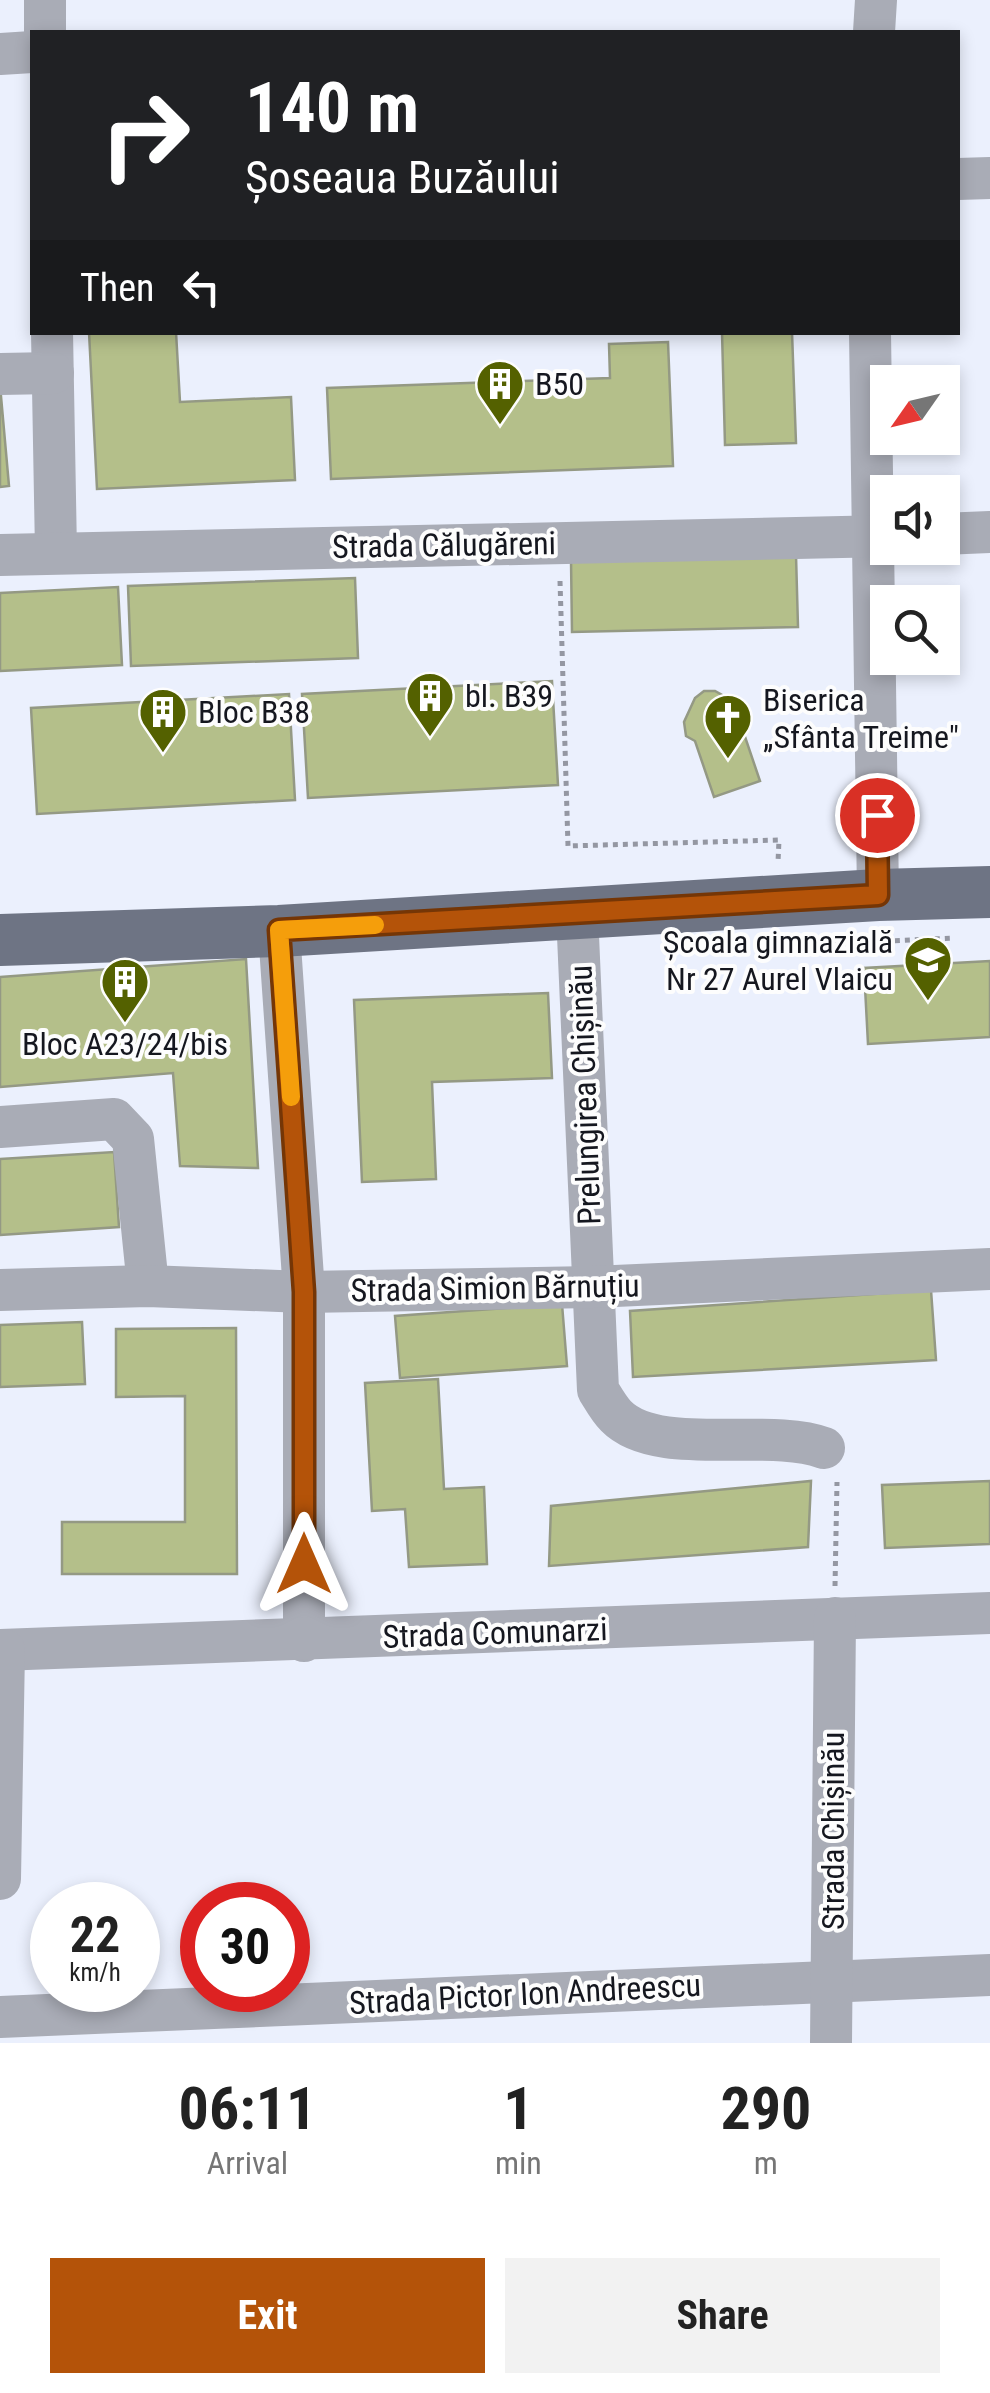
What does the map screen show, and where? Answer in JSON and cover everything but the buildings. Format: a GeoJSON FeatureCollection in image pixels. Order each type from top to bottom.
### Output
{"type":"FeatureCollection","features":[{"type":"Feature","properties":{"kind":"main road"},"geometry":{"type":"LineString","coordinates":[[0,940],[279,930],[878,895],[980,914]]}},
{"type":"Feature","properties":{"kind":"street"},"geometry":{"type":"LineString","coordinates":[[44,0],[46,30]]}},
{"type":"Feature","properties":{"kind":"street"},"geometry":{"type":"LineString","coordinates":[[874,30],[876,0]]}},
{"type":"Feature","properties":{"kind":"street"},"geometry":{"type":"LineString","coordinates":[[0,54],[30,52]]}},
{"type":"Feature","properties":{"kind":"street"},"geometry":{"type":"LineString","coordinates":[[960,179],[990,178]]}},
{"type":"Feature","properties":{"kind":"street"},"geometry":{"type":"LineString","coordinates":[[870,335],[877,475]]}},
{"type":"Feature","properties":{"kind":"street"},"geometry":{"type":"LineString","coordinates":[[0,374],[53,353],[56,552]]}},
{"type":"Feature","properties":{"kind":"street"},"geometry":{"type":"LineString","coordinates":[[960,533],[990,532]]}},
{"type":"Feature","properties":{"kind":"street","name":"Strada Călugăreni"},"geometry":{"type":"LineString","coordinates":[[0,555],[870,536]]}},
{"type":"Feature","properties":{"kind":"street"},"geometry":{"type":"LineString","coordinates":[[878,895],[880,565]]}},
{"type":"Feature","properties":{"kind":"street","name":"Prelungirea Chișinău"},"geometry":{"type":"LineString","coordinates":[[577,913],[598,1390],[617,1417],[649,1434],[704,1440],[768,1438],[808,1442],[824,1448]]}},
{"type":"Feature","properties":{"kind":"street"},"geometry":{"type":"LineString","coordinates":[[279,930],[304,1292],[304,1641]]}},
{"type":"Feature","properties":{"kind":"street"},"geometry":{"type":"LineString","coordinates":[[0,1127],[114,1119],[133,1139],[148,1286]]}},
{"type":"Feature","properties":{"kind":"street","name":"Strada Simion Bărnuțiu"},"geometry":{"type":"LineString","coordinates":[[0,1290],[148,1286],[304,1292],[593,1287],[990,1269]]}},
{"type":"Feature","properties":{"kind":"street","name":"Strada Comunarzi"},"geometry":{"type":"LineString","coordinates":[[2,1650],[990,1614]]}},
{"type":"Feature","properties":{"kind":"street","name":"Strada Chișinău"},"geometry":{"type":"LineString","coordinates":[[831,2043],[835,1618]]}},
{"type":"Feature","properties":{"kind":"street"},"geometry":{"type":"LineString","coordinates":[[0,1878],[2,1650]]}},
{"type":"Feature","properties":{"kind":"street","name":"Strada Pictor Ion Andreescu"},"geometry":{"type":"LineString","coordinates":[[0,2017],[990,1975]]}},
{"type":"Feature","properties":{"kind":"path"},"geometry":{"type":"LineString","coordinates":[[558,542],[568,846],[779,840],[778,946],[980,914]]}},
{"type":"Feature","properties":{"kind":"path"},"geometry":{"type":"LineString","coordinates":[[824,1448],[834,1460],[837,1473],[835,1618]]}},
{"type":"Feature","properties":{"kind":"slow traffic"},"geometry":{"type":"LineString","coordinates":[[291,1097],[279,930],[375,925]]}},
{"type":"Feature","properties":{"kind":"place","name":"B50"},"geometry":{"type":"Point","coordinates":[500,426]}},
{"type":"Feature","properties":{"kind":"place","name":"bl. B39"},"geometry":{"type":"Point","coordinates":[430,738]}},
{"type":"Feature","properties":{"kind":"place","name":"Bloc B38"},"geometry":{"type":"Point","coordinates":[163,754]}},
{"type":"Feature","properties":{"kind":"place","name":"Biserica „Sfânta Treime\""},"geometry":{"type":"Point","coordinates":[728,760]}},
{"type":"Feature","properties":{"kind":"place","name":"Școala gimnazială Nr 27 Aurel Vlaicu"},"geometry":{"type":"Point","coordinates":[928,1002]}},
{"type":"Feature","properties":{"kind":"place","name":"Bloc A23/24/bis"},"geometry":{"type":"Point","coordinates":[125,1024]}},
{"type":"Feature","properties":{"kind":"route"},"geometry":{"type":"LineString","coordinates":[[304,1564],[304,1292],[279,930],[878,895],[877,815]]}}]}
